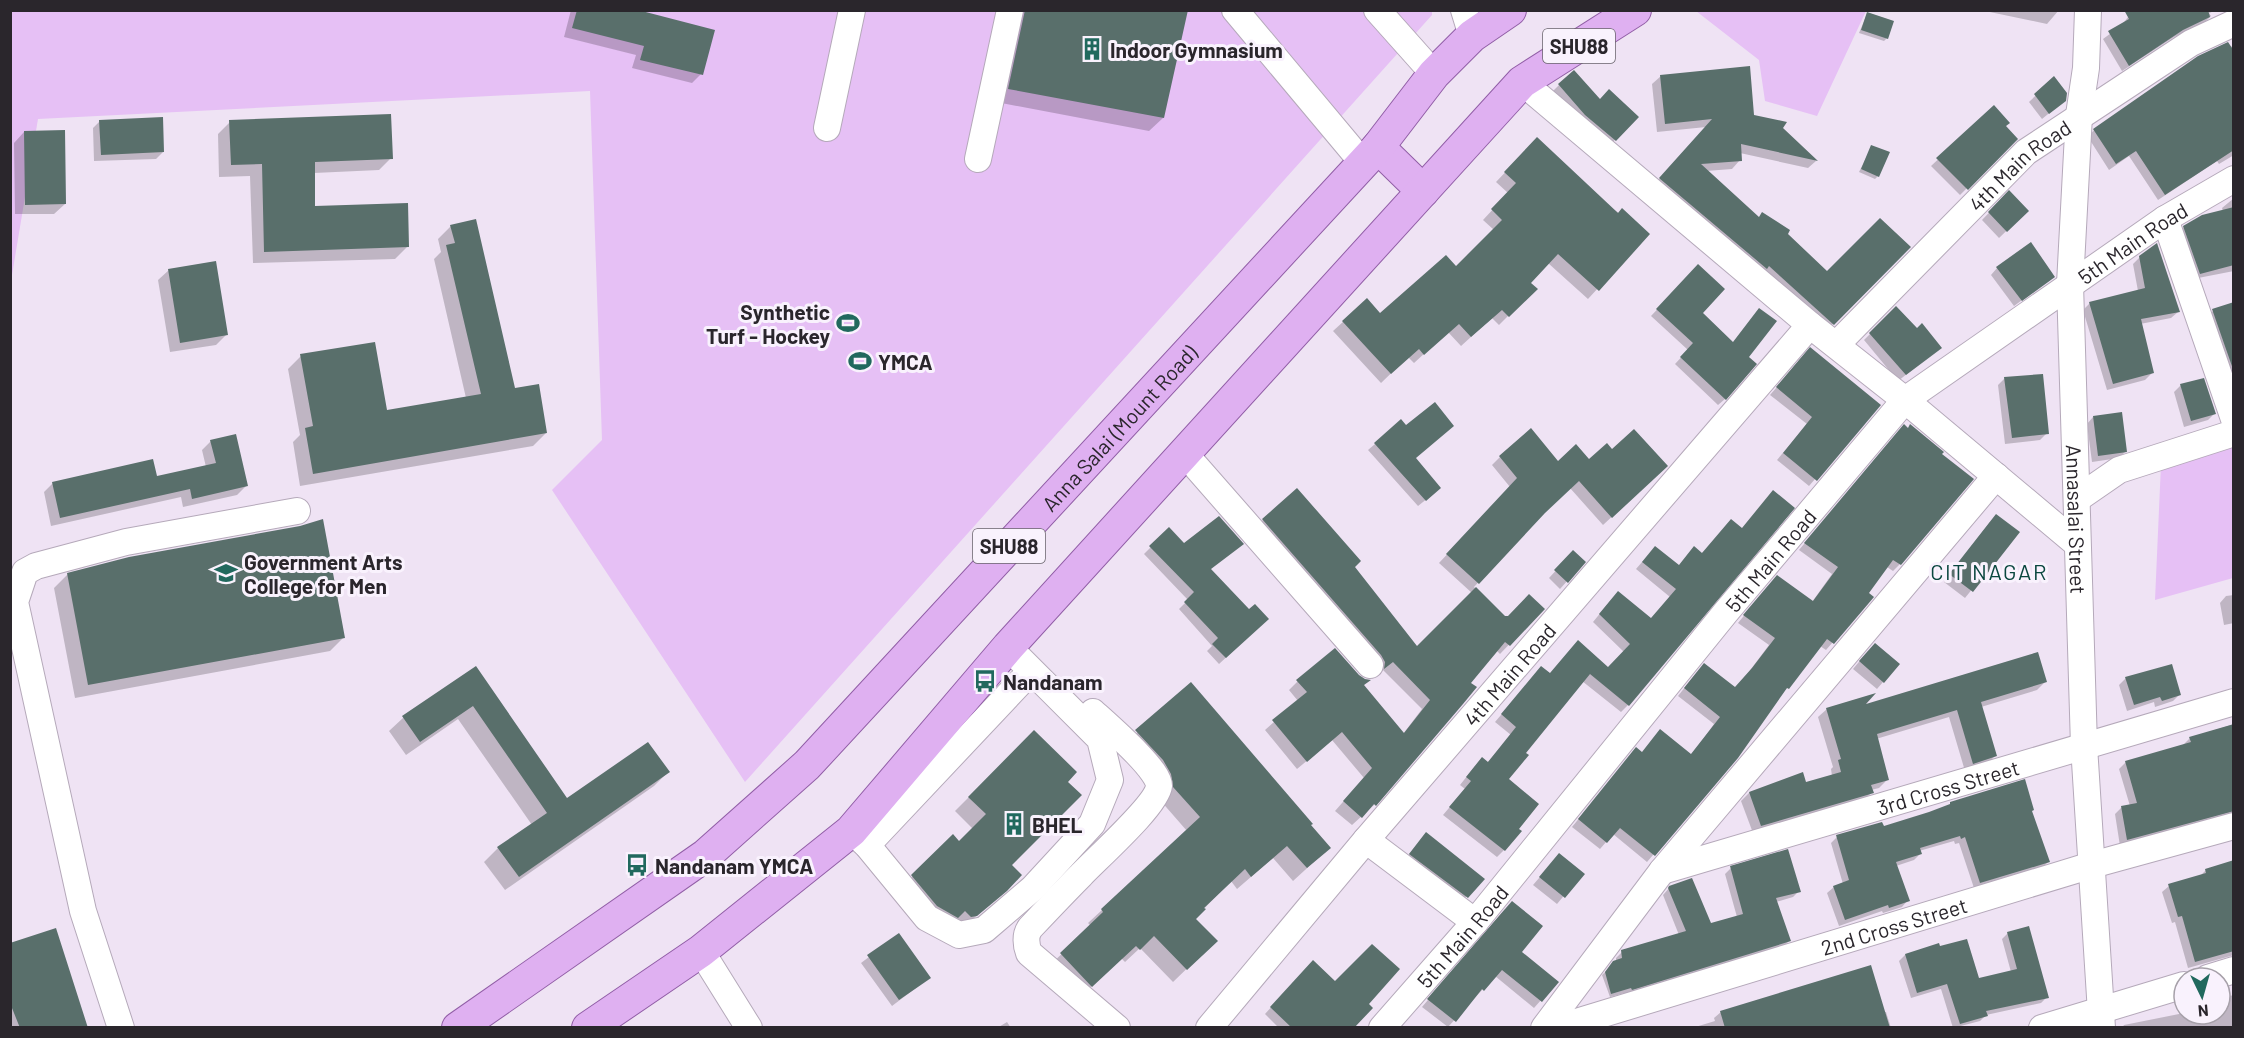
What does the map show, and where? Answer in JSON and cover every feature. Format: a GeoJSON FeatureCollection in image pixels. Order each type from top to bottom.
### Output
{"type":"FeatureCollection","features":[{"type":"Feature","properties":{"kind":"main road","name":"Anna Salai (Mount Road)"},"geometry":{"type":"LineString","coordinates":[[458,1028],[706,855],[807,765],[1371,155],[1434,74],[1468,23],[1510,10]]}},
{"type":"Feature","properties":{"kind":"main road","name":"SHU88"},"geometry":{"type":"LineString","coordinates":[[588,1028],[859,838],[1011,644],[1522,82],[1635,10]]}},
{"type":"Feature","properties":{"kind":"main road"},"geometry":{"type":"LineString","coordinates":[[1371,155],[1423,191]]}},
{"type":"Feature","properties":{"kind":"street"},"geometry":{"type":"LineString","coordinates":[[826,128],[852,10]]}},
{"type":"Feature","properties":{"kind":"street"},"geometry":{"type":"LineString","coordinates":[[978,159],[1010,10]]}},
{"type":"Feature","properties":{"kind":"street"},"geometry":{"type":"LineString","coordinates":[[1235,10],[1371,155]]}},
{"type":"Feature","properties":{"kind":"street"},"geometry":{"type":"LineString","coordinates":[[1377,10],[1434,74]]}},
{"type":"Feature","properties":{"kind":"street","name":"Annasalai Street"},"geometry":{"type":"LineString","coordinates":[[2088,10],[2086,68],[2079,115],[2070,284],[2084,746],[2101,1019]]}},
{"type":"Feature","properties":{"kind":"street","name":"4th Main Road"},"geometry":{"type":"LineString","coordinates":[[1837,344],[2026,152],[2191,42],[2234,23]]}},
{"type":"Feature","properties":{"kind":"street"},"geometry":{"type":"LineString","coordinates":[[1522,82],[1810,325],[1837,344],[2077,544]]}},
{"type":"Feature","properties":{"kind":"street","name":"5th Main Road"},"geometry":{"type":"LineString","coordinates":[[1382,1028],[1475,922],[1726,612],[1905,400],[2165,219],[2234,179]]}},
{"type":"Feature","properties":{"kind":"street"},"geometry":{"type":"LineString","coordinates":[[2165,219],[2234,419]]}},
{"type":"Feature","properties":{"kind":"street","name":"4th Main Road"},"geometry":{"type":"LineString","coordinates":[[1209,1028],[1366,840],[1810,325]]}},
{"type":"Feature","properties":{"kind":"street"},"geometry":{"type":"LineString","coordinates":[[2077,499],[2119,470],[2234,433]]}},
{"type":"Feature","properties":{"kind":"street"},"geometry":{"type":"LineString","coordinates":[[1185,454],[1371,665]]}},
{"type":"Feature","properties":{"kind":"street"},"geometry":{"type":"LineString","coordinates":[[1544,1028],[1662,871],[1996,476]]}},
{"type":"Feature","properties":{"kind":"street"},"geometry":{"type":"LineString","coordinates":[[121,1028],[83,911],[15,602],[20,584],[25,572],[36,566],[126,542],[297,511]]}},
{"type":"Feature","properties":{"kind":"street"},"geometry":{"type":"LineString","coordinates":[[1011,644],[1031,671],[1100,739],[1110,780],[1092,824],[1033,888],[984,930],[959,935],[927,918],[859,838],[1031,671]]}},
{"type":"Feature","properties":{"kind":"street"},"geometry":{"type":"LineString","coordinates":[[1011,644],[1038,659],[1143,760],[1155,774],[1159,785],[1155,797],[1137,818],[1030,928],[1027,935],[1029,953],[1117,1028]]}},
{"type":"Feature","properties":{"kind":"street","name":"3rd Cross Street"},"geometry":{"type":"LineString","coordinates":[[1662,871],[2234,702]]}},
{"type":"Feature","properties":{"kind":"street","name":"2nd Cross Street"},"geometry":{"type":"LineString","coordinates":[[1557,1028],[2092,864],[2234,826]]}},
{"type":"Feature","properties":{"kind":"street"},"geometry":{"type":"LineString","coordinates":[[1366,840],[1475,922]]}},
{"type":"Feature","properties":{"kind":"street"},"geometry":{"type":"LineString","coordinates":[[700,951],[749,1028]]}},
{"type":"Feature","properties":{"kind":"street"},"geometry":{"type":"LineString","coordinates":[[2042,1028],[2101,1019],[2172,990]]}},
{"type":"Feature","properties":{"kind":"shaded area","name":"YMCA"},"geometry":{"type":"Polygon","coordinates":[[[11,11],[1432,11],[1432,15],[745,782],[552,490],[602,440],[590,91],[38,119],[11,281],[11,11]]]}},
{"type":"Feature","properties":{"kind":"shaded area"},"geometry":{"type":"Polygon","coordinates":[[[1696,11],[1866,11],[1817,116],[1765,101],[1759,60],[1696,11]]]}},
{"type":"Feature","properties":{"kind":"shaded area"},"geometry":{"type":"Polygon","coordinates":[[[2233,445],[2233,578],[2155,600],[2161,464],[2233,445]]]}},
{"type":"Feature","properties":{"kind":"building"},"geometry":{"type":"Polygon","coordinates":[[[577,10],[638,10],[715,30],[703,75],[640,60],[644,46],[572,28],[577,10]]]}},
{"type":"Feature","properties":{"kind":"building","name":"Indoor Gymnasium"},"geometry":{"type":"Polygon","coordinates":[[[1025,10],[1188,10],[1164,118],[1008,89],[1025,10]]]}},
{"type":"Feature","properties":{"kind":"building"},"geometry":{"type":"Polygon","coordinates":[[[2124,10],[2208,10],[2210,17],[2183,30],[2129,66],[2108,31],[2129,19],[2124,10]]]}},
{"type":"Feature","properties":{"kind":"building"},"geometry":{"type":"Polygon","coordinates":[[[1867,12],[1894,21],[1888,39],[1861,30],[1867,12]]]}},
{"type":"Feature","properties":{"kind":"building"},"geometry":{"type":"Polygon","coordinates":[[[2228,42],[2234,51],[2234,150],[2165,195],[2136,151],[2116,164],[2093,129],[2198,56],[2228,42]]]}},
{"type":"Feature","properties":{"kind":"building"},"geometry":{"type":"Polygon","coordinates":[[[1750,66],[1754,115],[1787,122],[1783,128],[1818,161],[1741,144],[1742,161],[1701,164],[1759,217],[1762,212],[1790,230],[1788,234],[1827,271],[1880,218],[1911,247],[1834,325],[1769,266],[1767,269],[1659,178],[1712,119],[1665,124],[1660,75],[1750,66]]]}},
{"type":"Feature","properties":{"kind":"building"},"geometry":{"type":"Polygon","coordinates":[[[1574,70],[1600,99],[1609,89],[1639,117],[1616,141],[1585,115],[1558,84],[1574,70]]]}},
{"type":"Feature","properties":{"kind":"building"},"geometry":{"type":"Polygon","coordinates":[[[2054,76],[2067,93],[2066,101],[2049,114],[2034,94],[2054,76]]]}},
{"type":"Feature","properties":{"kind":"building"},"geometry":{"type":"Polygon","coordinates":[[[1994,105],[2010,123],[2006,126],[2018,139],[1968,190],[1936,158],[1994,105]]]}},
{"type":"Feature","properties":{"kind":"building"},"geometry":{"type":"Polygon","coordinates":[[[391,114],[393,159],[315,162],[315,206],[408,203],[409,247],[264,252],[262,164],[231,165],[229,120],[391,114]]]}},
{"type":"Feature","properties":{"kind":"building"},"geometry":{"type":"Polygon","coordinates":[[[163,117],[164,152],[101,155],[99,120],[163,117]]]}},
{"type":"Feature","properties":{"kind":"building"},"geometry":{"type":"Polygon","coordinates":[[[65,130],[66,204],[25,205],[24,131],[65,130]]]}},
{"type":"Feature","properties":{"kind":"building"},"geometry":{"type":"Polygon","coordinates":[[[1537,137],[1618,213],[1622,208],[1650,234],[1599,291],[1558,254],[1531,283],[1538,289],[1509,317],[1502,310],[1471,337],[1459,324],[1424,355],[1419,349],[1391,374],[1342,321],[1367,298],[1380,313],[1446,255],[1456,266],[1502,220],[1491,209],[1516,183],[1504,172],[1537,137]]]}},
{"type":"Feature","properties":{"kind":"building"},"geometry":{"type":"Polygon","coordinates":[[[1871,145],[1890,152],[1879,177],[1861,169],[1871,145]]]}},
{"type":"Feature","properties":{"kind":"building"},"geometry":{"type":"Polygon","coordinates":[[[2009,190],[2029,211],[2007,232],[1988,212],[2009,190]]]}},
{"type":"Feature","properties":{"kind":"building"},"geometry":{"type":"Polygon","coordinates":[[[2234,207],[2234,265],[2200,274],[2183,226],[2202,215],[2234,207]]]}},
{"type":"Feature","properties":{"kind":"building"},"geometry":{"type":"Polygon","coordinates":[[[476,219],[515,388],[539,384],[547,433],[313,474],[305,428],[313,426],[300,354],[375,342],[387,410],[481,394],[446,245],[455,243],[450,225],[476,219]]]}},
{"type":"Feature","properties":{"kind":"building"},"geometry":{"type":"Polygon","coordinates":[[[2031,242],[2055,277],[2022,301],[1996,267],[2031,242]]]}},
{"type":"Feature","properties":{"kind":"building"},"geometry":{"type":"Polygon","coordinates":[[[2157,243],[2180,312],[2141,319],[2154,373],[2113,384],[2089,302],[2145,288],[2139,256],[2157,243]]]}},
{"type":"Feature","properties":{"kind":"building"},"geometry":{"type":"Polygon","coordinates":[[[216,261],[228,335],[180,343],[168,269],[216,261]]]}},
{"type":"Feature","properties":{"kind":"building"},"geometry":{"type":"Polygon","coordinates":[[[1698,264],[1725,289],[1703,313],[1733,342],[1759,308],[1777,321],[1749,357],[1757,364],[1726,400],[1680,357],[1693,343],[1656,309],[1698,264]]]}},
{"type":"Feature","properties":{"kind":"building"},"geometry":{"type":"Polygon","coordinates":[[[2234,302],[2234,372],[2212,309],[2234,302]]]}},
{"type":"Feature","properties":{"kind":"building"},"geometry":{"type":"Polygon","coordinates":[[[1896,306],[1917,328],[1922,323],[1942,348],[1906,375],[1869,333],[1896,306]]]}},
{"type":"Feature","properties":{"kind":"building"},"geometry":{"type":"Polygon","coordinates":[[[1810,347],[1881,405],[1817,481],[1783,453],[1812,417],[1776,387],[1810,347]]]}},
{"type":"Feature","properties":{"kind":"building"},"geometry":{"type":"Polygon","coordinates":[[[2043,374],[2049,434],[2012,438],[2004,377],[2043,374]]]}},
{"type":"Feature","properties":{"kind":"building"},"geometry":{"type":"Polygon","coordinates":[[[2204,378],[2216,414],[2191,421],[2180,384],[2204,378]]]}},
{"type":"Feature","properties":{"kind":"building"},"geometry":{"type":"Polygon","coordinates":[[[1435,402],[1454,426],[1416,458],[1441,488],[1426,501],[1374,443],[1401,419],[1406,425],[1435,402]]]}},
{"type":"Feature","properties":{"kind":"building"},"geometry":{"type":"Polygon","coordinates":[[[2122,412],[2127,452],[2098,456],[2093,416],[2122,412]]]}},
{"type":"Feature","properties":{"kind":"building"},"geometry":{"type":"Polygon","coordinates":[[[1904,424],[1908,428],[1910,424],[1944,452],[1942,454],[1974,479],[1901,565],[1893,560],[1869,593],[1874,597],[1834,644],[1827,639],[1789,689],[1787,688],[1738,758],[1655,856],[1620,828],[1607,843],[1578,819],[1636,747],[1642,752],[1660,729],[1691,754],[1720,717],[1684,688],[1704,663],[1735,687],[1752,668],[1775,638],[1743,615],[1777,575],[1813,601],[1838,567],[1804,543],[1904,424]]]}},
{"type":"Feature","properties":{"kind":"building"},"geometry":{"type":"Polygon","coordinates":[[[1531,428],[1558,461],[1576,444],[1589,459],[1607,443],[1612,449],[1634,429],[1668,466],[1612,518],[1579,481],[1545,513],[1479,584],[1446,554],[1517,478],[1499,456],[1531,428]]]}},
{"type":"Feature","properties":{"kind":"building"},"geometry":{"type":"Polygon","coordinates":[[[236,434],[248,486],[192,499],[190,489],[60,518],[52,482],[153,459],[157,476],[216,463],[210,440],[236,434]]]}},
{"type":"Feature","properties":{"kind":"building"},"geometry":{"type":"Polygon","coordinates":[[[1297,488],[1361,561],[1355,567],[1417,646],[1476,587],[1505,616],[1508,616],[1529,594],[1545,609],[1510,646],[1505,642],[1471,683],[1477,687],[1376,806],[1374,804],[1362,818],[1343,801],[1372,768],[1342,732],[1307,762],[1272,720],[1307,692],[1296,680],[1335,648],[1359,675],[1371,680],[1364,685],[1404,733],[1430,700],[1393,662],[1384,669],[1385,662],[1381,655],[1262,519],[1297,488]]]}},
{"type":"Feature","properties":{"kind":"building"},"geometry":{"type":"Polygon","coordinates":[[[1773,490],[1795,508],[1629,706],[1590,674],[1526,753],[1529,755],[1509,779],[1539,804],[1519,829],[1522,831],[1505,851],[1449,807],[1471,781],[1466,777],[1482,757],[1488,762],[1516,727],[1501,714],[1541,666],[1550,673],[1578,640],[1608,667],[1630,644],[1599,614],[1618,591],[1651,618],[1676,589],[1642,562],[1655,546],[1679,565],[1694,546],[1702,553],[1731,519],[1742,528],[1773,490]]]}},
{"type":"Feature","properties":{"kind":"building"},"geometry":{"type":"Polygon","coordinates":[[[1996,514],[2020,532],[1973,592],[1949,574],[1996,514]]]}},
{"type":"Feature","properties":{"kind":"building"},"geometry":{"type":"Polygon","coordinates":[[[1219,516],[1244,544],[1211,569],[1249,609],[1255,604],[1269,619],[1226,658],[1212,644],[1218,638],[1184,602],[1194,592],[1149,546],[1169,527],[1184,543],[1219,516]]]}},
{"type":"Feature","properties":{"kind":"building"},"geometry":{"type":"Polygon","coordinates":[[[323,519],[345,638],[88,685],[67,573],[129,557],[300,526],[323,519]]]}},
{"type":"Feature","properties":{"kind":"building"},"geometry":{"type":"Polygon","coordinates":[[[1573,550],[1586,562],[1568,583],[1554,570],[1573,550]]]}},
{"type":"Feature","properties":{"kind":"building"},"geometry":{"type":"Polygon","coordinates":[[[1875,643],[1900,664],[1884,683],[1859,661],[1875,643]]]}},
{"type":"Feature","properties":{"kind":"building"},"geometry":{"type":"Polygon","coordinates":[[[2038,652],[2047,682],[1981,702],[1997,756],[1973,764],[1957,710],[1877,734],[1889,780],[1871,785],[1874,793],[1761,826],[1749,792],[1803,772],[1806,782],[1841,772],[1838,760],[1841,759],[1826,708],[1876,693],[1866,704],[2038,652]]]}},
{"type":"Feature","properties":{"kind":"building"},"geometry":{"type":"Polygon","coordinates":[[[2172,664],[2181,695],[2162,701],[2160,697],[2134,705],[2125,677],[2172,664]]]}},
{"type":"Feature","properties":{"kind":"building"},"geometry":{"type":"Polygon","coordinates":[[[476,666],[567,798],[648,742],[670,772],[519,877],[497,847],[547,813],[473,706],[420,742],[402,716],[476,666]]]}},
{"type":"Feature","properties":{"kind":"building"},"geometry":{"type":"Polygon","coordinates":[[[1191,682],[1331,848],[1307,868],[1287,846],[1251,877],[1245,869],[1204,908],[1206,909],[1196,919],[1218,941],[1187,970],[1154,936],[1140,950],[1136,946],[1092,987],[1060,953],[1103,912],[1101,909],[1200,817],[1173,787],[1171,774],[1163,760],[1135,730],[1191,682]]]}},
{"type":"Feature","properties":{"kind":"building"},"geometry":{"type":"Polygon","coordinates":[[[2234,724],[2234,811],[2127,840],[2121,806],[2137,803],[2125,761],[2191,742],[2189,737],[2234,724]]]}},
{"type":"Feature","properties":{"kind":"building","name":"BHEL"},"geometry":{"type":"Polygon","coordinates":[[[1034,730],[1077,772],[1068,782],[1082,795],[1012,865],[1022,875],[1007,891],[977,916],[971,917],[965,911],[958,918],[937,906],[911,875],[953,834],[959,841],[986,814],[968,797],[1034,730]]]}},
{"type":"Feature","properties":{"kind":"building"},"geometry":{"type":"Polygon","coordinates":[[[2025,779],[2034,810],[2032,811],[2050,862],[1980,883],[1965,837],[1961,839],[1960,836],[1920,848],[1922,854],[1896,862],[1910,901],[1889,908],[1888,905],[1845,920],[1833,886],[1849,880],[1836,835],[1882,822],[1884,826],[1929,812],[1950,804],[1950,802],[2025,779]]]}},
{"type":"Feature","properties":{"kind":"building"},"geometry":{"type":"Polygon","coordinates":[[[1426,832],[1485,879],[1468,898],[1409,854],[1426,832]]]}},
{"type":"Feature","properties":{"kind":"building"},"geometry":{"type":"Polygon","coordinates":[[[1788,849],[1801,892],[1776,898],[1791,941],[1632,990],[1631,988],[1611,994],[1605,972],[1613,961],[1622,958],[1621,950],[1686,931],[1669,886],[1692,878],[1711,923],[1743,914],[1730,866],[1788,849]]]}},
{"type":"Feature","properties":{"kind":"building"},"geometry":{"type":"Polygon","coordinates":[[[1559,853],[1585,874],[1565,898],[1539,877],[1559,853]]]}},
{"type":"Feature","properties":{"kind":"building"},"geometry":{"type":"Polygon","coordinates":[[[2234,860],[2234,951],[2195,962],[2182,916],[2178,917],[2168,884],[2206,873],[2205,869],[2234,860]]]}},
{"type":"Feature","properties":{"kind":"building"},"geometry":{"type":"Polygon","coordinates":[[[1512,901],[1543,926],[1522,952],[1559,982],[1542,1002],[1502,970],[1484,991],[1482,989],[1456,1022],[1427,999],[1512,901]]]}},
{"type":"Feature","properties":{"kind":"building"},"geometry":{"type":"Polygon","coordinates":[[[2029,926],[2049,998],[1986,1011],[1988,1016],[1960,1024],[1947,984],[1917,993],[1905,954],[1939,943],[1940,946],[1967,939],[1979,978],[2017,969],[2007,932],[2029,926]]]}},
{"type":"Feature","properties":{"kind":"building"},"geometry":{"type":"Polygon","coordinates":[[[56,928],[88,1028],[20,1028],[10,1003],[10,943],[56,928]]]}},
{"type":"Feature","properties":{"kind":"building"},"geometry":{"type":"Polygon","coordinates":[[[899,933],[931,978],[899,1000],[867,955],[899,933]]]}},
{"type":"Feature","properties":{"kind":"building"},"geometry":{"type":"Polygon","coordinates":[[[1372,944],[1400,969],[1369,1004],[1373,1008],[1354,1028],[1292,1028],[1270,1007],[1313,960],[1335,981],[1372,944]]]}},
{"type":"Feature","properties":{"kind":"building"},"geometry":{"type":"Polygon","coordinates":[[[1871,965],[1890,1028],[1725,1028],[1720,1011],[1871,965]]]}},
{"type":"Feature","properties":{"kind":"place","name":"Indoor Gymnasium"},"geometry":{"type":"Point","coordinates":[1092,49]}},
{"type":"Feature","properties":{"kind":"place","name":"Synthetic Turf - Hockey"},"geometry":{"type":"Point","coordinates":[848,323]}},
{"type":"Feature","properties":{"kind":"place","name":"YMCA"},"geometry":{"type":"Point","coordinates":[860,361]}},
{"type":"Feature","properties":{"kind":"place","name":"Government Arts College for Men"},"geometry":{"type":"Point","coordinates":[226,573]}},
{"type":"Feature","properties":{"kind":"place","name":"Nandanam"},"geometry":{"type":"Point","coordinates":[985,681]}},
{"type":"Feature","properties":{"kind":"place","name":"BHEL"},"geometry":{"type":"Point","coordinates":[1014,824]}},
{"type":"Feature","properties":{"kind":"place","name":"Nandanam YMCA"},"geometry":{"type":"Point","coordinates":[637,865]}},
{"type":"Feature","properties":{"kind":"district","name":"CIT NAGAR"},"geometry":{"type":"Point","coordinates":[1989,571]}}]}
